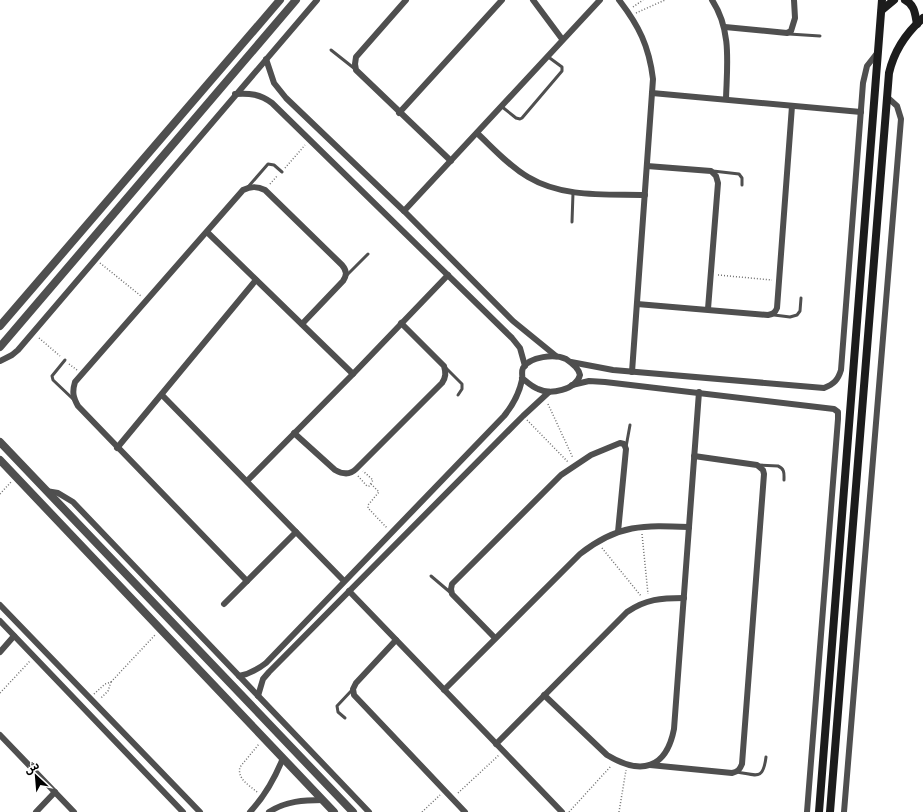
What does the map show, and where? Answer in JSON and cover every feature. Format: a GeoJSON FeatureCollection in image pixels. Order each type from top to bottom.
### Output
{"type":"FeatureCollection","features":[{"type":"Feature","properties":{"kind":"main road"},"geometry":{"type":"LineString","coordinates":[[819,812],[882,0]]}},
{"type":"Feature","properties":{"kind":"main road"},"geometry":{"type":"LineString","coordinates":[[882,10],[894,0]]}},
{"type":"Feature","properties":{"kind":"main road"},"geometry":{"type":"LineString","coordinates":[[830,812],[887,97],[892,64],[902,42],[920,21],[913,7],[906,0]]}},
{"type":"Feature","properties":{"kind":"main road"},"geometry":{"type":"LineString","coordinates":[[872,129],[884,130]]}},
{"type":"Feature","properties":{"kind":"street"},"geometry":{"type":"LineString","coordinates":[[0,326],[280,0]]}},
{"type":"Feature","properties":{"kind":"street"},"geometry":{"type":"LineString","coordinates":[[0,347],[296,0]]}},
{"type":"Feature","properties":{"kind":"street"},"geometry":{"type":"LineString","coordinates":[[0,361],[18,350],[235,94],[317,0]]}},
{"type":"Feature","properties":{"kind":"street"},"geometry":{"type":"LineString","coordinates":[[406,0],[356,57],[356,70],[399,113],[451,161]]}},
{"type":"Feature","properties":{"kind":"street"},"geometry":{"type":"LineString","coordinates":[[399,113],[502,0]]}},
{"type":"Feature","properties":{"kind":"street"},"geometry":{"type":"LineString","coordinates":[[533,0],[562,39]]}},
{"type":"Feature","properties":{"kind":"street"},"geometry":{"type":"LineString","coordinates":[[404,211],[562,39],[600,0]]}},
{"type":"Feature","properties":{"kind":"street"},"geometry":{"type":"LineString","coordinates":[[620,0],[644,39],[652,72],[652,93],[632,372]]}},
{"type":"Feature","properties":{"kind":"street"},"geometry":{"type":"LineString","coordinates":[[712,0],[725,27],[727,39],[726,100]]}},
{"type":"Feature","properties":{"kind":"street"},"geometry":{"type":"LineString","coordinates":[[725,27],[787,34],[791,31],[795,18],[794,0]]}},
{"type":"Feature","properties":{"kind":"street"},"geometry":{"type":"LineString","coordinates":[[266,59],[270,75],[279,91],[404,211],[513,321],[556,356],[571,362],[598,368],[824,388],[833,385],[841,370],[864,74],[866,66],[878,52]]}},
{"type":"Feature","properties":{"kind":"street"},"geometry":{"type":"LineString","coordinates":[[652,93],[861,112]]}},
{"type":"Feature","properties":{"kind":"street"},"geometry":{"type":"LineString","coordinates":[[235,94],[255,94],[264,97],[272,103],[517,343],[525,366],[515,400],[504,416],[266,663],[249,674],[239,676]]}},
{"type":"Feature","properties":{"kind":"street"},"geometry":{"type":"LineString","coordinates":[[844,812],[902,119],[897,106],[887,97]]}},
{"type":"Feature","properties":{"kind":"street"},"geometry":{"type":"LineString","coordinates":[[637,304],[772,314],[775,312],[777,308],[792,106]]}},
{"type":"Feature","properties":{"kind":"street"},"geometry":{"type":"LineString","coordinates":[[477,133],[527,177],[547,186],[573,193],[645,195]]}},
{"type":"Feature","properties":{"kind":"street"},"geometry":{"type":"LineString","coordinates":[[647,166],[711,171],[716,176],[718,183],[708,309]]}},
{"type":"Feature","properties":{"kind":"street"},"geometry":{"type":"LineString","coordinates":[[247,581],[78,406],[73,399],[72,390],[82,375],[243,190],[248,187],[254,186],[265,190],[342,264],[346,270],[346,276],[343,282],[302,324]]}},
{"type":"Feature","properties":{"kind":"street"},"geometry":{"type":"LineString","coordinates":[[207,232],[353,374]]}},
{"type":"Feature","properties":{"kind":"street"},"geometry":{"type":"LineString","coordinates":[[247,481],[448,275]]}},
{"type":"Feature","properties":{"kind":"street"},"geometry":{"type":"LineString","coordinates":[[117,448],[256,280]]}},
{"type":"Feature","properties":{"kind":"street"},"geometry":{"type":"LineString","coordinates":[[294,433],[335,470],[344,474],[354,472],[442,383],[446,372],[444,366],[401,323]]}},
{"type":"Feature","properties":{"kind":"street"},"geometry":{"type":"LineString","coordinates":[[525,366],[538,358],[556,356]]}},
{"type":"Feature","properties":{"kind":"street"},"geometry":{"type":"LineString","coordinates":[[258,696],[268,672],[523,416],[547,394],[561,390],[577,382],[580,375],[578,368],[571,362]]}},
{"type":"Feature","properties":{"kind":"street"},"geometry":{"type":"LineString","coordinates":[[522,378],[547,394]]}},
{"type":"Feature","properties":{"kind":"street"},"geometry":{"type":"LineString","coordinates":[[572,385],[597,381],[834,409],[838,412],[807,812]]}},
{"type":"Feature","properties":{"kind":"street"},"geometry":{"type":"LineString","coordinates":[[544,695],[607,755],[616,761],[627,765],[648,765],[658,762],[664,756],[672,739],[674,729],[699,392]]}},
{"type":"Feature","properties":{"kind":"street"},"geometry":{"type":"LineString","coordinates":[[162,395],[344,581]]}},
{"type":"Feature","properties":{"kind":"street"},"geometry":{"type":"LineString","coordinates":[[0,442],[353,812]]}},
{"type":"Feature","properties":{"kind":"street"},"geometry":{"type":"LineString","coordinates":[[495,638],[452,594],[452,584],[561,475],[591,455],[620,443],[624,444],[626,449],[618,532]]}},
{"type":"Feature","properties":{"kind":"street"},"geometry":{"type":"LineString","coordinates":[[648,765],[732,773],[737,772],[741,768],[742,764],[764,478],[763,470],[757,465],[694,456]]}},
{"type":"Feature","properties":{"kind":"street"},"geometry":{"type":"LineString","coordinates":[[0,460],[334,812]]}},
{"type":"Feature","properties":{"kind":"street"},"geometry":{"type":"LineString","coordinates":[[46,491],[58,493],[73,502],[369,812]]}},
{"type":"Feature","properties":{"kind":"street"},"geometry":{"type":"LineString","coordinates":[[444,690],[580,554],[597,542],[618,532],[642,526],[689,527]]}},
{"type":"Feature","properties":{"kind":"street"},"geometry":{"type":"LineString","coordinates":[[224,604],[296,532]]}},
{"type":"Feature","properties":{"kind":"street"},"geometry":{"type":"LineString","coordinates":[[349,591],[562,812]]}},
{"type":"Feature","properties":{"kind":"street"},"geometry":{"type":"LineString","coordinates":[[496,744],[626,612],[647,601],[662,598],[684,598]]}},
{"type":"Feature","properties":{"kind":"street"},"geometry":{"type":"LineString","coordinates":[[0,605],[200,812]]}},
{"type":"Feature","properties":{"kind":"street"},"geometry":{"type":"LineString","coordinates":[[0,621],[183,812]]}},
{"type":"Feature","properties":{"kind":"street"},"geometry":{"type":"LineString","coordinates":[[0,652],[14,636]]}},
{"type":"Feature","properties":{"kind":"street"},"geometry":{"type":"LineString","coordinates":[[396,640],[356,682],[354,695],[464,812]]}},
{"type":"Feature","properties":{"kind":"street"},"geometry":{"type":"LineString","coordinates":[[0,735],[74,812]]}},
{"type":"Feature","properties":{"kind":"street"},"geometry":{"type":"LineString","coordinates":[[250,812],[263,796],[274,778],[283,758]]}},
{"type":"Feature","properties":{"kind":"street"},"geometry":{"type":"LineString","coordinates":[[36,812],[55,792]]}},
{"type":"Feature","properties":{"kind":"street"},"geometry":{"type":"LineString","coordinates":[[269,812],[286,804],[297,801],[323,800]]}},
{"type":"Feature","properties":{"kind":"lane"},"geometry":{"type":"LineString","coordinates":[[787,34],[820,36]]}},
{"type":"Feature","properties":{"kind":"lane"},"geometry":{"type":"LineString","coordinates":[[331,50],[356,70]]}},
{"type":"Feature","properties":{"kind":"lane"},"geometry":{"type":"LineString","coordinates":[[501,106],[516,118],[522,118],[562,71],[562,67],[547,56]]}},
{"type":"Feature","properties":{"kind":"lane"},"geometry":{"type":"LineString","coordinates":[[248,187],[268,164],[274,165],[282,172]]}},
{"type":"Feature","properties":{"kind":"lane"},"geometry":{"type":"LineString","coordinates":[[711,171],[739,174],[742,178],[742,185]]}},
{"type":"Feature","properties":{"kind":"lane"},"geometry":{"type":"LineString","coordinates":[[572,222],[573,193]]}},
{"type":"Feature","properties":{"kind":"lane"},"geometry":{"type":"LineString","coordinates":[[346,276],[368,254]]}},
{"type":"Feature","properties":{"kind":"lane"},"geometry":{"type":"LineString","coordinates":[[772,314],[794,317],[798,315],[800,311],[801,298]]}},
{"type":"Feature","properties":{"kind":"lane"},"geometry":{"type":"LineString","coordinates":[[65,360],[52,376],[53,380],[73,399]]}},
{"type":"Feature","properties":{"kind":"lane"},"geometry":{"type":"LineString","coordinates":[[444,366],[462,384],[462,389],[458,395]]}},
{"type":"Feature","properties":{"kind":"lane"},"geometry":{"type":"LineString","coordinates":[[626,449],[630,425]]}},
{"type":"Feature","properties":{"kind":"lane"},"geometry":{"type":"LineString","coordinates":[[757,465],[781,467],[784,472],[784,480]]}},
{"type":"Feature","properties":{"kind":"lane"},"geometry":{"type":"LineString","coordinates":[[431,576],[452,594]]}},
{"type":"Feature","properties":{"kind":"lane"},"geometry":{"type":"LineString","coordinates":[[345,718],[338,712],[337,706],[354,688]]}},
{"type":"Feature","properties":{"kind":"lane"},"geometry":{"type":"LineString","coordinates":[[737,772],[758,775],[762,773],[766,757]]}},
{"type":"Feature","properties":{"kind":"path"},"geometry":{"type":"LineString","coordinates":[[629,13],[642,0]]}},
{"type":"Feature","properties":{"kind":"path"},"geometry":{"type":"LineString","coordinates":[[629,13],[666,0]]}},
{"type":"Feature","properties":{"kind":"path"},"geometry":{"type":"LineString","coordinates":[[265,190],[310,140]]}},
{"type":"Feature","properties":{"kind":"path"},"geometry":{"type":"LineString","coordinates":[[96,259],[147,302]]}},
{"type":"Feature","properties":{"kind":"path"},"geometry":{"type":"LineString","coordinates":[[710,274],[779,280]]}},
{"type":"Feature","properties":{"kind":"path"},"geometry":{"type":"LineString","coordinates":[[33,332],[82,375]]}},
{"type":"Feature","properties":{"kind":"path"},"geometry":{"type":"LineString","coordinates":[[547,394],[574,465]]}},
{"type":"Feature","properties":{"kind":"path"},"geometry":{"type":"LineString","coordinates":[[523,416],[574,465]]}},
{"type":"Feature","properties":{"kind":"path"},"geometry":{"type":"LineString","coordinates":[[359,467],[373,480],[371,484]]}},
{"type":"Feature","properties":{"kind":"path"},"geometry":{"type":"LineString","coordinates":[[354,472],[368,486],[371,484],[379,492],[368,505],[368,508],[391,532]]}},
{"type":"Feature","properties":{"kind":"path"},"geometry":{"type":"LineString","coordinates":[[0,494],[16,476]]}},
{"type":"Feature","properties":{"kind":"path"},"geometry":{"type":"LineString","coordinates":[[642,526],[647,601]]}},
{"type":"Feature","properties":{"kind":"path"},"geometry":{"type":"LineString","coordinates":[[597,542],[647,601]]}},
{"type":"Feature","properties":{"kind":"path"},"geometry":{"type":"LineString","coordinates":[[95,704],[108,691],[111,682],[160,629]]}},
{"type":"Feature","properties":{"kind":"path"},"geometry":{"type":"LineString","coordinates":[[0,693],[34,657]]}},
{"type":"Feature","properties":{"kind":"path"},"geometry":{"type":"LineString","coordinates":[[90,698],[105,684],[111,682]]}},
{"type":"Feature","properties":{"kind":"path"},"geometry":{"type":"LineString","coordinates":[[263,796],[241,778],[239,771],[240,767],[264,738]]}},
{"type":"Feature","properties":{"kind":"path"},"geometry":{"type":"LineString","coordinates":[[452,799],[503,751]]}},
{"type":"Feature","properties":{"kind":"path"},"geometry":{"type":"LineString","coordinates":[[570,812],[616,761]]}},
{"type":"Feature","properties":{"kind":"path"},"geometry":{"type":"LineString","coordinates":[[619,812],[627,765]]}},
{"type":"Feature","properties":{"kind":"path"},"geometry":{"type":"LineString","coordinates":[[422,812],[444,791]]}}]}
